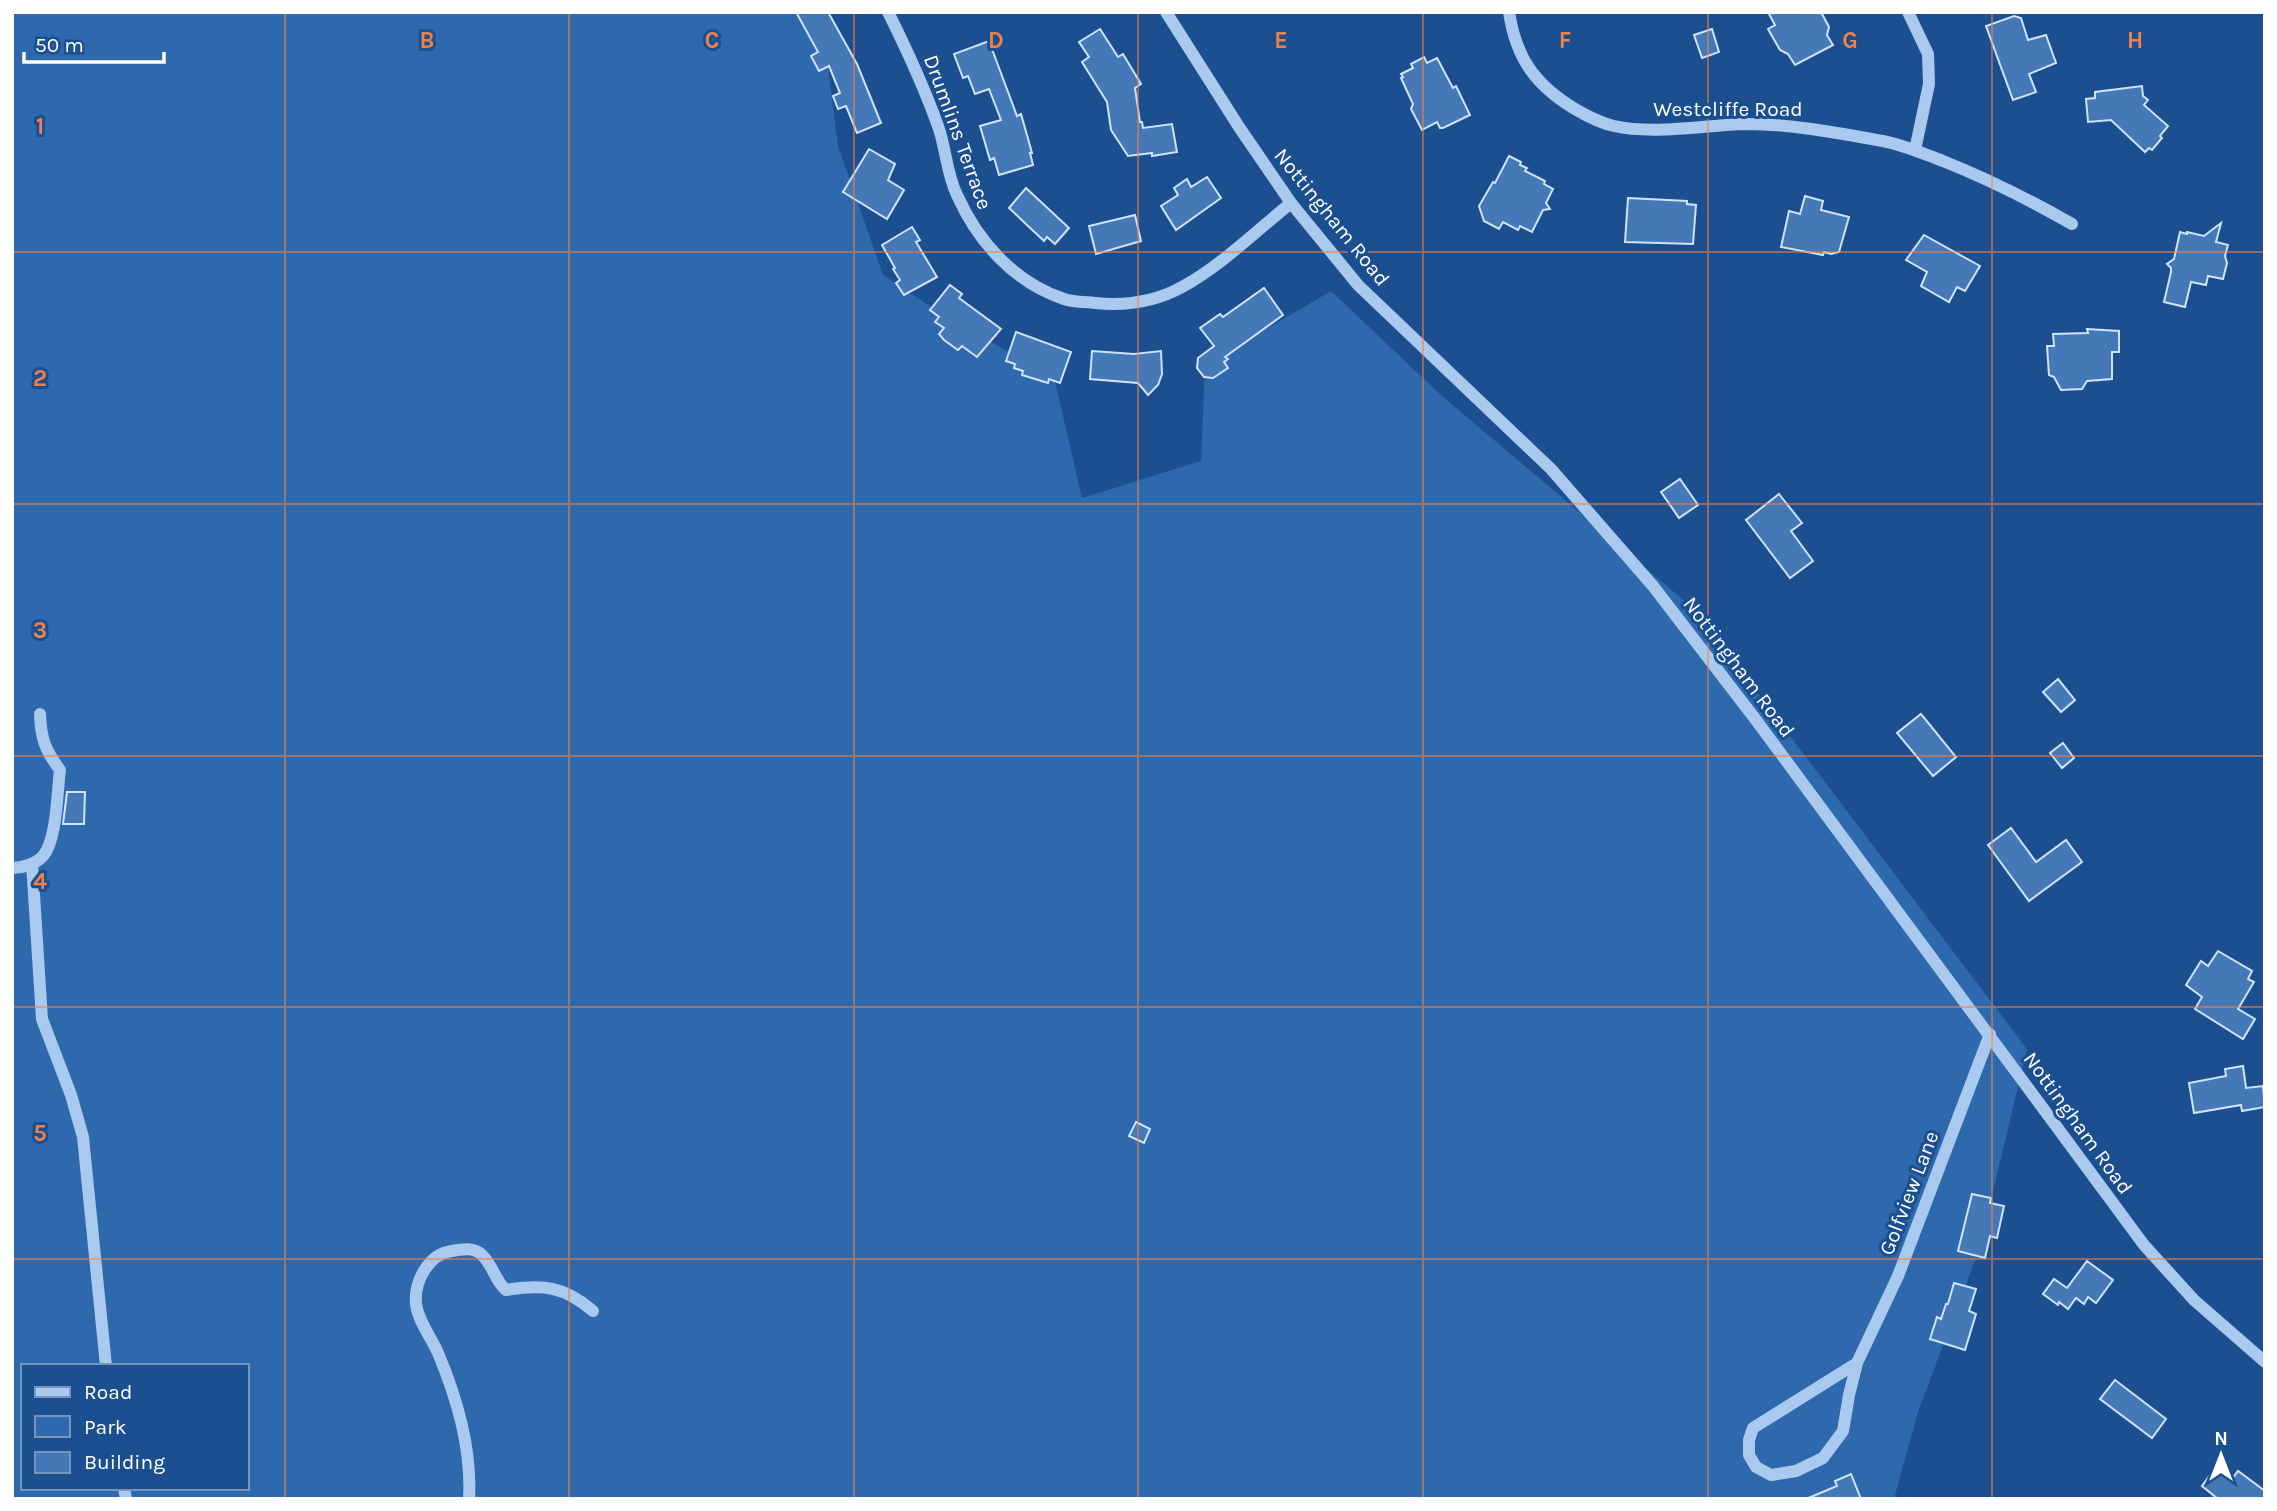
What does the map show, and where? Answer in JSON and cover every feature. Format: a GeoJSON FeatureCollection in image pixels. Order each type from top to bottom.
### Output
{"type":"FeatureCollection","features":[{"type":"Feature","properties":{"kind":"street","name":"Drumlins Terrace"},"geometry":{"type":"LineString","coordinates":[[888,12],[939,129],[955,193],[977,234],[1006,266],[1040,289],[1066,300],[1113,305],[1150,301],[1182,287],[1223,259],[1291,203]]}},
{"type":"Feature","properties":{"kind":"street","name":"Nottingham Road"},"geometry":{"type":"LineString","coordinates":[[1166,12],[1291,203],[1357,285],[1551,469],[1653,586],[1990,1034],[2144,1245],[2194,1300],[2265,1362]]}},
{"type":"Feature","properties":{"kind":"street","name":"Westcliffe Road"},"geometry":{"type":"LineString","coordinates":[[1509,12],[1512,32],[1522,58],[1535,77],[1554,96],[1591,118],[1615,126],[1649,129],[1747,124],[1806,128],[1886,142],[1915,150],[2013,191],[2072,224]]}},
{"type":"Feature","properties":{"kind":"street"},"geometry":{"type":"LineString","coordinates":[[1908,12],[1928,54],[1929,84],[1915,150]]}},
{"type":"Feature","properties":{"kind":"street"},"geometry":{"type":"LineString","coordinates":[[12,868],[32,864],[43,856],[52,834],[60,770],[44,745],[40,714]]}},
{"type":"Feature","properties":{"kind":"street"},"geometry":{"type":"LineString","coordinates":[[32,864],[42,1019],[71,1095],[83,1137],[106,1364]]}},
{"type":"Feature","properties":{"kind":"street","name":"Golfview Lane"},"geometry":{"type":"LineString","coordinates":[[1857,1363],[1753,1428],[1749,1440],[1749,1455],[1756,1467],[1771,1475],[1796,1471],[1823,1458],[1843,1431],[1857,1363],[1898,1276],[1990,1034]]}},
{"type":"Feature","properties":{"kind":"street"},"geometry":{"type":"LineString","coordinates":[[469,1499],[468,1451],[462,1426],[448,1378],[416,1307],[416,1290],[422,1274],[433,1259],[446,1251],[473,1250],[482,1255],[493,1269],[500,1285],[506,1290],[552,1288],[576,1297],[593,1311]]}},
{"type":"Feature","properties":{"kind":"green space"},"geometry":{"type":"Polygon","coordinates":[[[12,12],[808,12],[825,44],[838,146],[883,275],[949,319],[1054,377],[1082,498],[1201,461],[1205,365],[1331,291],[1442,396],[1694,609],[2027,1049],[1979,1250],[1918,1412],[1894,1499],[12,1499],[12,12]]]}},
{"type":"Feature","properties":{"kind":"building"},"geometry":{"type":"Polygon","coordinates":[[[796,12],[828,12],[857,64],[881,123],[857,133],[846,106],[838,109],[833,96],[840,93],[829,66],[819,71],[811,56],[818,52],[796,12]]]}},
{"type":"Feature","properties":{"kind":"building"},"geometry":{"type":"Polygon","coordinates":[[[1768,12],[1821,12],[1829,27],[1827,35],[1833,45],[1795,65],[1788,54],[1780,50],[1768,29],[1775,25],[1768,12]]]}},
{"type":"Feature","properties":{"kind":"building"},"geometry":{"type":"Polygon","coordinates":[[[2014,16],[2021,18],[2028,40],[2046,35],[2056,63],[2029,74],[2036,92],[2013,100],[1986,26],[2014,16]]]}},
{"type":"Feature","properties":{"kind":"building"},"geometry":{"type":"Polygon","coordinates":[[[1100,29],[1118,57],[1123,54],[1141,84],[1135,88],[1143,128],[1172,124],[1177,152],[1128,156],[1111,130],[1107,102],[1082,62],[1089,57],[1079,42],[1100,29]]]}},
{"type":"Feature","properties":{"kind":"building"},"geometry":{"type":"Polygon","coordinates":[[[1712,29],[1719,52],[1702,58],[1694,35],[1712,29]]]}},
{"type":"Feature","properties":{"kind":"building"},"geometry":{"type":"Polygon","coordinates":[[[989,41],[1017,116],[1021,114],[1033,165],[999,175],[994,158],[990,160],[980,126],[1001,120],[989,89],[975,94],[968,76],[963,78],[954,54],[989,41]]]}},
{"type":"Feature","properties":{"kind":"building"},"geometry":{"type":"Polygon","coordinates":[[[1424,57],[1427,63],[1437,58],[1453,88],[1456,86],[1470,115],[1443,128],[1440,128],[1437,122],[1422,130],[1411,109],[1413,104],[1401,74],[1413,68],[1411,64],[1424,57]]]}},
{"type":"Feature","properties":{"kind":"building"},"geometry":{"type":"Polygon","coordinates":[[[2142,86],[2143,96],[2148,100],[2144,105],[2168,126],[2152,150],[2149,148],[2145,152],[2111,120],[2088,122],[2086,99],[2095,98],[2095,92],[2142,86]]]}},
{"type":"Feature","properties":{"kind":"building"},"geometry":{"type":"Polygon","coordinates":[[[869,149],[895,164],[888,180],[904,190],[887,219],[843,192],[869,149]]]}},
{"type":"Feature","properties":{"kind":"building"},"geometry":{"type":"Polygon","coordinates":[[[1509,156],[1521,162],[1520,165],[1527,168],[1525,171],[1545,181],[1544,184],[1553,189],[1546,203],[1550,209],[1543,210],[1532,232],[1520,226],[1518,230],[1503,222],[1499,229],[1484,221],[1479,206],[1509,156]]]}},
{"type":"Feature","properties":{"kind":"building"},"geometry":{"type":"Polygon","coordinates":[[[1207,177],[1221,198],[1176,230],[1161,206],[1178,195],[1174,188],[1187,179],[1191,187],[1207,177]]]}},
{"type":"Feature","properties":{"kind":"building"},"geometry":{"type":"Polygon","coordinates":[[[1026,188],[1069,228],[1055,244],[1047,237],[1044,241],[1009,208],[1026,188]]]}},
{"type":"Feature","properties":{"kind":"building"},"geometry":{"type":"Polygon","coordinates":[[[1805,196],[1823,201],[1821,210],[1849,217],[1839,252],[1824,252],[1823,255],[1781,247],[1789,211],[1800,214],[1805,196]]]}},
{"type":"Feature","properties":{"kind":"building"},"geometry":{"type":"Polygon","coordinates":[[[1628,198],[1687,201],[1687,204],[1696,205],[1693,244],[1625,242],[1628,198]]]}},
{"type":"Feature","properties":{"kind":"building"},"geometry":{"type":"Polygon","coordinates":[[[1135,215],[1141,241],[1096,254],[1089,226],[1135,215]]]}},
{"type":"Feature","properties":{"kind":"building"},"geometry":{"type":"Polygon","coordinates":[[[2221,223],[2216,242],[2228,245],[2223,279],[2208,276],[2206,285],[2191,282],[2185,307],[2164,302],[2171,272],[2167,264],[2174,259],[2180,232],[2204,236],[2221,223]]]}},
{"type":"Feature","properties":{"kind":"building"},"geometry":{"type":"Polygon","coordinates":[[[912,227],[920,240],[916,242],[937,277],[904,295],[896,283],[900,280],[893,269],[895,268],[882,245],[912,227]]]}},
{"type":"Feature","properties":{"kind":"building"},"geometry":{"type":"Polygon","coordinates":[[[1924,235],[1980,266],[1965,291],[1957,287],[1949,302],[1921,286],[1927,272],[1906,260],[1924,235]]]}},
{"type":"Feature","properties":{"kind":"building"},"geometry":{"type":"Polygon","coordinates":[[[950,285],[962,294],[959,298],[1001,329],[977,357],[962,346],[958,350],[944,340],[939,334],[944,328],[935,322],[939,317],[930,310],[950,285]]]}},
{"type":"Feature","properties":{"kind":"building"},"geometry":{"type":"Polygon","coordinates":[[[1264,288],[1283,315],[1225,357],[1228,359],[1224,362],[1228,368],[1213,378],[1204,377],[1197,368],[1198,358],[1214,346],[1200,328],[1220,314],[1223,317],[1264,288]]]}},
{"type":"Feature","properties":{"kind":"building"},"geometry":{"type":"Polygon","coordinates":[[[2087,329],[2119,331],[2119,352],[2112,352],[2112,379],[2087,381],[2082,389],[2061,390],[2054,377],[2049,375],[2047,346],[2054,346],[2053,334],[2088,333],[2087,329]]]}},
{"type":"Feature","properties":{"kind":"building"},"geometry":{"type":"Polygon","coordinates":[[[1016,332],[1071,352],[1060,383],[1049,379],[1048,383],[1022,375],[1023,371],[1014,368],[1015,364],[1006,361],[1016,332]]]}},
{"type":"Feature","properties":{"kind":"building"},"geometry":{"type":"Polygon","coordinates":[[[1092,351],[1134,354],[1161,351],[1162,374],[1158,385],[1148,395],[1138,383],[1090,379],[1092,351]]]}},
{"type":"Feature","properties":{"kind":"building"},"geometry":{"type":"Polygon","coordinates":[[[1680,479],[1698,505],[1679,518],[1661,492],[1680,479]]]}},
{"type":"Feature","properties":{"kind":"building"},"geometry":{"type":"Polygon","coordinates":[[[1779,494],[1802,523],[1791,531],[1813,561],[1790,578],[1746,520],[1779,494]]]}},
{"type":"Feature","properties":{"kind":"building"},"geometry":{"type":"Polygon","coordinates":[[[2058,679],[2075,700],[2061,712],[2043,692],[2058,679]]]}},
{"type":"Feature","properties":{"kind":"building"},"geometry":{"type":"Polygon","coordinates":[[[1921,714],[1956,757],[1933,776],[1897,733],[1921,714]]]}},
{"type":"Feature","properties":{"kind":"building"},"geometry":{"type":"Polygon","coordinates":[[[2063,743],[2074,758],[2062,768],[2050,753],[2063,743]]]}},
{"type":"Feature","properties":{"kind":"building"},"geometry":{"type":"Polygon","coordinates":[[[67,792],[85,792],[84,824],[63,824],[67,792]]]}},
{"type":"Feature","properties":{"kind":"building"},"geometry":{"type":"Polygon","coordinates":[[[2011,828],[2036,862],[2066,840],[2082,862],[2029,901],[1988,845],[2011,828]]]}},
{"type":"Feature","properties":{"kind":"building"},"geometry":{"type":"Polygon","coordinates":[[[2218,951],[2252,971],[2248,979],[2254,982],[2238,1009],[2255,1019],[2243,1039],[2195,1009],[2202,997],[2186,985],[2201,961],[2208,966],[2218,951]]]}},
{"type":"Feature","properties":{"kind":"building"},"geometry":{"type":"Polygon","coordinates":[[[2243,1066],[2246,1088],[2263,1086],[2265,1107],[2242,1111],[2241,1105],[2194,1113],[2189,1083],[2226,1076],[2225,1069],[2243,1066]]]}},
{"type":"Feature","properties":{"kind":"building"},"geometry":{"type":"Polygon","coordinates":[[[1136,1122],[1150,1129],[1144,1143],[1129,1136],[1136,1122]]]}},
{"type":"Feature","properties":{"kind":"building"},"geometry":{"type":"Polygon","coordinates":[[[1972,1194],[1991,1198],[1990,1203],[2004,1206],[1997,1238],[1990,1236],[1985,1258],[1958,1251],[1972,1194]]]}},
{"type":"Feature","properties":{"kind":"building"},"geometry":{"type":"Polygon","coordinates":[[[2087,1261],[2113,1280],[2096,1303],[2088,1297],[2084,1304],[2076,1298],[2068,1309],[2043,1294],[2054,1279],[2067,1288],[2087,1261]]]}},
{"type":"Feature","properties":{"kind":"building"},"geometry":{"type":"Polygon","coordinates":[[[1954,1283],[1976,1289],[1969,1311],[1976,1314],[1965,1350],[1930,1339],[1937,1317],[1941,1319],[1948,1304],[1954,1283]]]}},
{"type":"Feature","properties":{"kind":"building"},"geometry":{"type":"Polygon","coordinates":[[[2115,1380],[2166,1419],[2152,1438],[2100,1399],[2115,1380]]]}},
{"type":"Feature","properties":{"kind":"building"},"geometry":{"type":"Polygon","coordinates":[[[2215,1468],[2231,1480],[2238,1471],[2265,1491],[2265,1499],[2218,1499],[2202,1486],[2215,1468]]]}},
{"type":"Feature","properties":{"kind":"building"},"geometry":{"type":"Polygon","coordinates":[[[1851,1474],[1861,1499],[1806,1499],[1837,1486],[1835,1481],[1851,1474]]]}}]}
